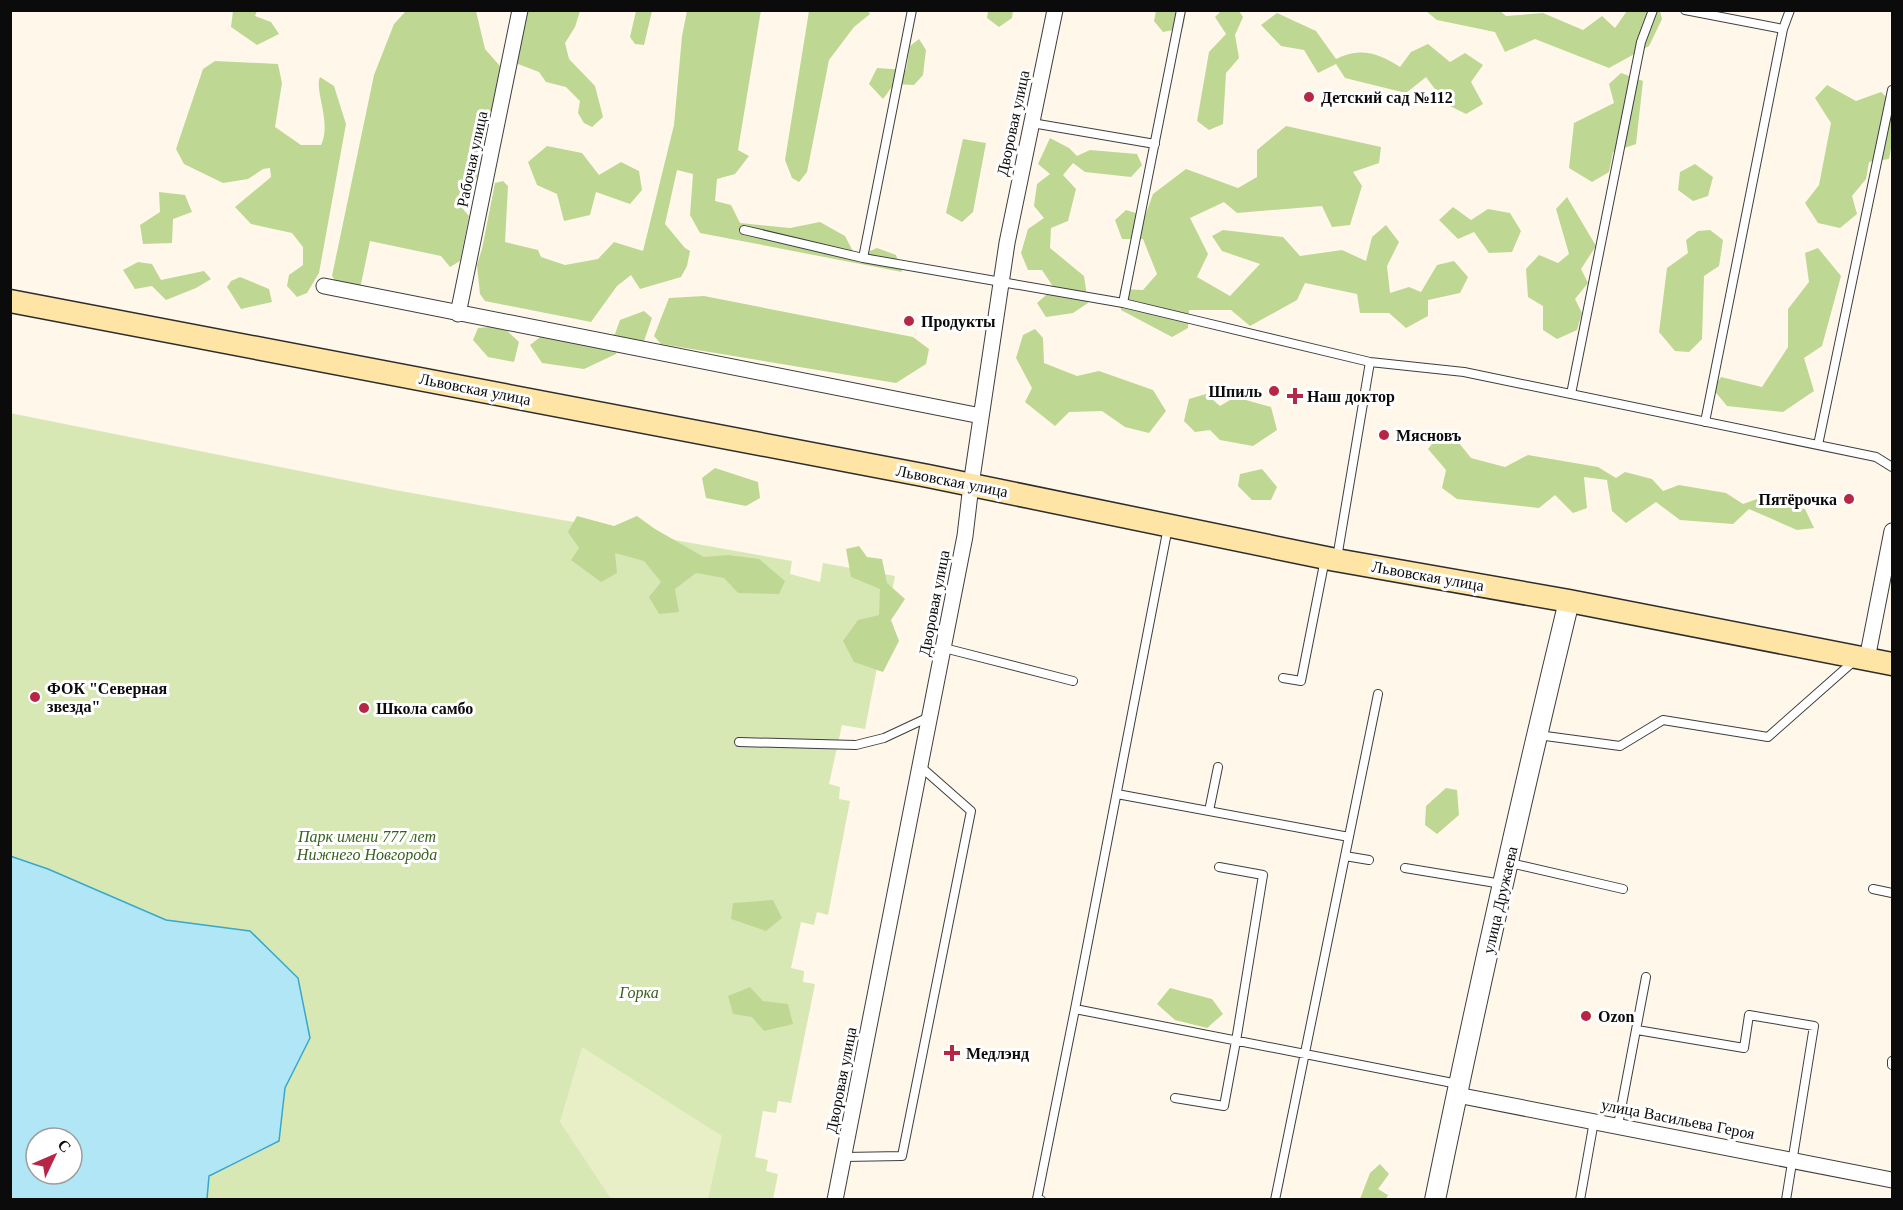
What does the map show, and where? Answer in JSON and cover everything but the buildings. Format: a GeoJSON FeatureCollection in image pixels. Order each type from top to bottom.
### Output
{"type":"FeatureCollection","features":[{"type":"Feature","properties":{"kind":"main road","name":"Львовская улица"},"geometry":{"type":"LineString","coordinates":[[10,301],[971,485],[1331,558],[1569,601],[1893,664]]}},
{"type":"Feature","properties":{"kind":"street","name":"Рабочая улица"},"geometry":{"type":"LineString","coordinates":[[458,314],[520,10]]}},
{"type":"Feature","properties":{"kind":"street","name":"Дворовая улица"},"geometry":{"type":"LineString","coordinates":[[835,1200],[965,536],[1007,243],[1055,10]]}},
{"type":"Feature","properties":{"kind":"street"},"geometry":{"type":"LineString","coordinates":[[324,286],[981,416]]}},
{"type":"Feature","properties":{"kind":"street"},"geometry":{"type":"LineString","coordinates":[[1862,658],[1887,586],[1893,531]]}},
{"type":"Feature","properties":{"kind":"street","name":"улица Дружаева"},"geometry":{"type":"LineString","coordinates":[[1435,1200],[1503,884],[1569,601]]}},
{"type":"Feature","properties":{"kind":"street","name":"улица Васильева Героя"},"geometry":{"type":"LineString","coordinates":[[1458,1089],[1594,1121],[1893,1180]]}},
{"type":"Feature","properties":{"kind":"lane"},"geometry":{"type":"LineString","coordinates":[[862,258],[912,10]]}},
{"type":"Feature","properties":{"kind":"lane"},"geometry":{"type":"LineString","coordinates":[[1123,303],[1180,10]]}},
{"type":"Feature","properties":{"kind":"lane"},"geometry":{"type":"LineString","coordinates":[[1571,394],[1641,42],[1653,10]]}},
{"type":"Feature","properties":{"kind":"lane"},"geometry":{"type":"LineString","coordinates":[[1685,10],[1783,29]]}},
{"type":"Feature","properties":{"kind":"lane"},"geometry":{"type":"LineString","coordinates":[[1705,422],[1783,29],[1790,10]]}},
{"type":"Feature","properties":{"kind":"lane"},"geometry":{"type":"LineString","coordinates":[[1818,445],[1893,90]]}},
{"type":"Feature","properties":{"kind":"lane"},"geometry":{"type":"LineString","coordinates":[[1032,123],[1155,144]]}},
{"type":"Feature","properties":{"kind":"lane"},"geometry":{"type":"LineString","coordinates":[[744,230],[862,258],[1123,303],[1370,362],[1464,372],[1876,457],[1893,466]]}},
{"type":"Feature","properties":{"kind":"lane"},"geometry":{"type":"LineString","coordinates":[[1283,678],[1301,681],[1331,558],[1370,362]]}},
{"type":"Feature","properties":{"kind":"lane"},"geometry":{"type":"LineString","coordinates":[[1041,1200],[1036,1198],[1169,525]]}},
{"type":"Feature","properties":{"kind":"lane"},"geometry":{"type":"LineString","coordinates":[[944,648],[1073,681]]}},
{"type":"Feature","properties":{"kind":"lane"},"geometry":{"type":"LineString","coordinates":[[1537,734],[1620,746],[1663,720],[1768,737],[1862,658]]}},
{"type":"Feature","properties":{"kind":"lane"},"geometry":{"type":"LineString","coordinates":[[1275,1200],[1378,694]]}},
{"type":"Feature","properties":{"kind":"lane"},"geometry":{"type":"LineString","coordinates":[[739,742],[856,745],[884,738],[930,717]]}},
{"type":"Feature","properties":{"kind":"lane"},"geometry":{"type":"LineString","coordinates":[[844,1157],[902,1156],[971,811],[921,767]]}},
{"type":"Feature","properties":{"kind":"lane"},"geometry":{"type":"LineString","coordinates":[[1209,811],[1218,767]]}},
{"type":"Feature","properties":{"kind":"lane"},"geometry":{"type":"LineString","coordinates":[[1116,794],[1349,837]]}},
{"type":"Feature","properties":{"kind":"lane"},"geometry":{"type":"LineString","coordinates":[[1345,856],[1369,860]]}},
{"type":"Feature","properties":{"kind":"lane"},"geometry":{"type":"LineString","coordinates":[[1508,863],[1623,889]]}},
{"type":"Feature","properties":{"kind":"lane"},"geometry":{"type":"LineString","coordinates":[[1175,1098],[1224,1106],[1263,875],[1219,867]]}},
{"type":"Feature","properties":{"kind":"lane"},"geometry":{"type":"LineString","coordinates":[[1405,868],[1503,884]]}},
{"type":"Feature","properties":{"kind":"lane"},"geometry":{"type":"LineString","coordinates":[[1873,890],[1893,893]]}},
{"type":"Feature","properties":{"kind":"lane"},"geometry":{"type":"LineString","coordinates":[[1618,1125],[1646,978]]}},
{"type":"Feature","properties":{"kind":"lane"},"geometry":{"type":"LineString","coordinates":[[1075,1009],[1304,1054],[1458,1089]]}},
{"type":"Feature","properties":{"kind":"lane"},"geometry":{"type":"LineString","coordinates":[[1637,1030],[1744,1047],[1749,1015],[1814,1026],[1786,1200]]}},
{"type":"Feature","properties":{"kind":"lane"},"geometry":{"type":"LineString","coordinates":[[1580,1200],[1594,1121]]}},
{"type":"Feature","properties":{"kind":"green space"},"geometry":{"type":"Polygon","coordinates":[[[761,10],[738,150],[749,156],[735,174],[717,179],[715,201],[731,205],[740,223],[790,228],[820,222],[845,236],[856,257],[877,248],[896,255],[902,272],[700,233],[690,215],[693,174],[677,170],[665,224],[690,251],[687,266],[681,277],[640,289],[631,275],[617,286],[591,322],[485,301],[480,294],[477,265],[495,183],[503,181],[508,186],[505,242],[538,250],[541,257],[565,265],[598,259],[614,242],[643,251],[674,125],[682,36],[687,11],[761,10]]]}},
{"type":"Feature","properties":{"kind":"green space"},"geometry":{"type":"Polygon","coordinates":[[[988,10],[1013,11],[1012,18],[999,27],[987,18],[988,10]]]}},
{"type":"Feature","properties":{"kind":"green space"},"geometry":{"type":"Polygon","coordinates":[[[233,11],[257,11],[255,16],[271,22],[279,34],[257,45],[231,27],[233,11]]]}},
{"type":"Feature","properties":{"kind":"green space"},"geometry":{"type":"Polygon","coordinates":[[[406,11],[476,11],[485,49],[500,66],[483,165],[462,208],[469,216],[460,261],[450,267],[441,256],[370,241],[361,284],[354,290],[340,288],[332,276],[374,75],[394,24],[406,11]]]}},
{"type":"Feature","properties":{"kind":"green space"},"geometry":{"type":"Polygon","coordinates":[[[523,11],[580,11],[575,27],[565,43],[569,59],[595,86],[603,117],[592,127],[584,123],[578,113],[580,101],[566,87],[546,82],[539,72],[518,64],[515,54],[523,11]]]}},
{"type":"Feature","properties":{"kind":"green space"},"geometry":{"type":"Polygon","coordinates":[[[636,11],[652,11],[644,45],[635,44],[630,37],[636,11]]]}},
{"type":"Feature","properties":{"kind":"green space"},"geometry":{"type":"Polygon","coordinates":[[[809,11],[868,11],[870,14],[854,27],[829,60],[807,172],[799,182],[792,178],[785,160],[809,11]]]}},
{"type":"Feature","properties":{"kind":"green space"},"geometry":{"type":"Polygon","coordinates":[[[1156,11],[1186,11],[1183,28],[1163,32],[1154,21],[1156,11]]]}},
{"type":"Feature","properties":{"kind":"green space"},"geometry":{"type":"Polygon","coordinates":[[[1221,11],[1239,11],[1243,17],[1235,35],[1239,58],[1226,73],[1223,124],[1209,130],[1197,121],[1209,52],[1226,34],[1215,17],[1221,11]]]}},
{"type":"Feature","properties":{"kind":"green space"},"geometry":{"type":"Polygon","coordinates":[[[1426,11],[1500,11],[1506,16],[1543,13],[1583,30],[1602,16],[1615,28],[1627,11],[1660,11],[1662,19],[1649,46],[1609,68],[1535,39],[1505,52],[1495,32],[1437,20],[1426,11]]]}},
{"type":"Feature","properties":{"kind":"green space"},"geometry":{"type":"Polygon","coordinates":[[[1277,13],[1316,31],[1336,59],[1353,53],[1369,53],[1400,67],[1411,52],[1428,44],[1450,62],[1465,53],[1483,65],[1471,82],[1483,104],[1466,114],[1446,104],[1426,77],[1406,93],[1345,78],[1336,64],[1318,73],[1304,50],[1281,46],[1261,25],[1277,13]]]}},
{"type":"Feature","properties":{"kind":"green space"},"geometry":{"type":"Polygon","coordinates":[[[919,39],[926,50],[923,75],[914,85],[894,84],[883,99],[869,84],[877,68],[906,70],[910,46],[919,39]]]}},
{"type":"Feature","properties":{"kind":"green space"},"geometry":{"type":"Polygon","coordinates":[[[215,61],[278,64],[282,83],[275,127],[301,145],[321,145],[325,127],[319,90],[320,77],[334,86],[346,124],[319,273],[307,293],[297,297],[287,286],[289,275],[303,265],[303,247],[292,233],[251,224],[235,207],[271,177],[270,168],[263,169],[248,179],[223,183],[184,164],[176,149],[203,69],[215,61]]]}},
{"type":"Feature","properties":{"kind":"green space"},"geometry":{"type":"Polygon","coordinates":[[[1621,73],[1643,81],[1636,144],[1613,152],[1609,172],[1592,182],[1569,168],[1574,123],[1614,103],[1609,84],[1621,73]]]}},
{"type":"Feature","properties":{"kind":"green space"},"geometry":{"type":"Polygon","coordinates":[[[1827,85],[1856,101],[1881,92],[1892,102],[1892,143],[1889,159],[1869,162],[1866,179],[1852,196],[1857,214],[1840,228],[1818,223],[1805,203],[1819,185],[1831,123],[1815,98],[1827,85]]]}},
{"type":"Feature","properties":{"kind":"green space"},"geometry":{"type":"Polygon","coordinates":[[[1286,126],[1381,147],[1379,163],[1353,172],[1362,186],[1350,225],[1332,227],[1322,206],[1237,213],[1224,202],[1190,218],[1208,254],[1197,277],[1230,296],[1260,264],[1222,251],[1212,236],[1223,230],[1283,237],[1300,256],[1342,250],[1366,261],[1372,237],[1386,225],[1399,242],[1387,266],[1390,293],[1409,287],[1421,292],[1437,265],[1454,261],[1468,277],[1460,293],[1428,300],[1428,316],[1406,328],[1389,313],[1360,313],[1357,294],[1305,283],[1297,300],[1250,326],[1231,310],[1189,310],[1188,328],[1172,337],[1121,310],[1120,289],[1143,290],[1157,274],[1143,239],[1122,239],[1115,220],[1126,210],[1145,216],[1153,194],[1186,169],[1238,188],[1257,177],[1257,150],[1286,126]]]}},
{"type":"Feature","properties":{"kind":"green space"},"geometry":{"type":"Polygon","coordinates":[[[1050,138],[1069,148],[1077,156],[1090,150],[1137,154],[1142,165],[1131,177],[1085,172],[1073,163],[1063,175],[1076,189],[1068,221],[1051,228],[1050,248],[1084,276],[1088,303],[1073,313],[1046,317],[1037,303],[1054,288],[1042,270],[1028,270],[1021,253],[1028,229],[1044,218],[1034,206],[1037,184],[1050,174],[1038,164],[1050,138]]]}},
{"type":"Feature","properties":{"kind":"green space"},"geometry":{"type":"Polygon","coordinates":[[[963,139],[986,143],[973,212],[962,222],[946,213],[963,139]]]}},
{"type":"Feature","properties":{"kind":"green space"},"geometry":{"type":"Polygon","coordinates":[[[547,146],[582,153],[599,175],[621,162],[639,171],[642,190],[630,204],[596,192],[590,215],[564,221],[557,194],[537,185],[528,162],[547,146]]]}},
{"type":"Feature","properties":{"kind":"green space"},"geometry":{"type":"Polygon","coordinates":[[[1695,164],[1713,177],[1708,196],[1693,201],[1678,190],[1680,172],[1695,164]]]}},
{"type":"Feature","properties":{"kind":"green space"},"geometry":{"type":"Polygon","coordinates":[[[159,192],[185,195],[192,212],[173,219],[172,243],[143,244],[140,225],[160,212],[159,192]]]}},
{"type":"Feature","properties":{"kind":"green space"},"geometry":{"type":"Polygon","coordinates":[[[1567,197],[1596,246],[1581,269],[1588,283],[1575,299],[1582,313],[1577,330],[1557,339],[1543,330],[1543,306],[1528,297],[1526,269],[1539,255],[1558,263],[1569,254],[1556,209],[1567,197]]]}},
{"type":"Feature","properties":{"kind":"green space"},"geometry":{"type":"Polygon","coordinates":[[[1453,207],[1471,220],[1488,209],[1510,213],[1521,231],[1512,252],[1489,253],[1474,232],[1458,239],[1439,220],[1453,207]]]}},
{"type":"Feature","properties":{"kind":"green space"},"geometry":{"type":"Polygon","coordinates":[[[1710,230],[1723,240],[1719,266],[1704,276],[1702,339],[1689,352],[1675,351],[1659,332],[1667,268],[1688,253],[1686,240],[1698,231],[1710,230]]]}},
{"type":"Feature","properties":{"kind":"green space"},"geometry":{"type":"Polygon","coordinates":[[[1818,248],[1841,276],[1822,346],[1804,358],[1814,391],[1783,412],[1727,406],[1713,389],[1721,377],[1762,387],[1788,347],[1788,309],[1809,282],[1805,253],[1818,248]]]}},
{"type":"Feature","properties":{"kind":"green space"},"geometry":{"type":"Polygon","coordinates":[[[138,262],[152,264],[161,280],[204,271],[211,279],[196,288],[166,300],[152,286],[135,289],[123,270],[138,262]]]}},
{"type":"Feature","properties":{"kind":"green space"},"geometry":{"type":"Polygon","coordinates":[[[240,277],[269,289],[272,302],[241,309],[227,287],[231,281],[240,277]]]}},
{"type":"Feature","properties":{"kind":"green space"},"geometry":{"type":"Polygon","coordinates":[[[704,296],[913,337],[929,349],[926,364],[896,383],[661,344],[654,336],[669,298],[704,296]]]}},
{"type":"Feature","properties":{"kind":"green space"},"geometry":{"type":"Polygon","coordinates":[[[644,311],[652,318],[644,341],[621,339],[616,354],[584,369],[542,363],[530,345],[549,330],[603,337],[615,334],[620,320],[644,311]]]}},
{"type":"Feature","properties":{"kind":"green space"},"geometry":{"type":"Polygon","coordinates":[[[502,326],[519,342],[514,362],[488,357],[473,340],[478,328],[502,326]]]}},
{"type":"Feature","properties":{"kind":"green space"},"geometry":{"type":"Polygon","coordinates":[[[1035,329],[1043,338],[1044,363],[1077,376],[1099,371],[1153,390],[1166,411],[1149,433],[1125,427],[1102,411],[1069,412],[1055,426],[1025,402],[1032,388],[1016,358],[1023,335],[1035,329]]]}},
{"type":"Feature","properties":{"kind":"green space"},"geometry":{"type":"Polygon","coordinates":[[[1206,394],[1220,406],[1235,397],[1271,407],[1277,430],[1253,446],[1220,440],[1210,430],[1195,432],[1184,421],[1189,399],[1206,394]]]}},
{"type":"Feature","properties":{"kind":"green space","name":"Парк имени 777 лет Нижнего Новгорода"},"geometry":{"type":"Polygon","coordinates":[[[10,413],[395,490],[792,561],[790,574],[820,582],[823,563],[895,576],[865,729],[842,725],[829,784],[840,787],[839,799],[850,801],[828,915],[817,912],[814,925],[801,922],[791,968],[804,971],[803,982],[815,984],[791,1103],[778,1101],[776,1113],[763,1111],[755,1157],[768,1160],[766,1171],[778,1174],[773,1199],[11,1199],[10,413]]]}},
{"type":"Feature","properties":{"kind":"green space"},"geometry":{"type":"Polygon","coordinates":[[[1436,439],[1459,443],[1471,458],[1505,467],[1528,455],[1598,467],[1616,478],[1625,472],[1652,479],[1663,491],[1679,485],[1726,493],[1743,504],[1757,499],[1805,509],[1814,528],[1797,530],[1749,509],[1733,524],[1680,520],[1656,502],[1626,523],[1612,511],[1607,480],[1584,477],[1587,508],[1573,513],[1555,495],[1539,508],[1457,499],[1442,488],[1446,470],[1428,449],[1436,439]]]}},
{"type":"Feature","properties":{"kind":"green space"},"geometry":{"type":"Polygon","coordinates":[[[715,468],[758,482],[760,498],[746,506],[706,498],[702,478],[715,468]]]}},
{"type":"Feature","properties":{"kind":"green space"},"geometry":{"type":"Polygon","coordinates":[[[1262,469],[1277,487],[1271,500],[1252,500],[1238,486],[1240,474],[1262,469]]]}},
{"type":"Feature","properties":{"kind":"green space"},"geometry":{"type":"Polygon","coordinates":[[[577,516],[614,526],[637,516],[704,557],[728,555],[759,559],[785,581],[779,594],[738,593],[724,578],[696,573],[675,589],[679,612],[659,614],[649,597],[661,582],[644,561],[615,553],[617,573],[601,582],[571,560],[579,548],[568,532],[577,516]]]}},
{"type":"Feature","properties":{"kind":"green space"},"geometry":{"type":"Polygon","coordinates":[[[859,546],[867,557],[882,559],[887,583],[905,599],[891,620],[899,641],[883,672],[854,662],[843,641],[858,620],[879,615],[880,589],[851,577],[846,549],[859,546]]]}},
{"type":"Feature","properties":{"kind":"green space"},"geometry":{"type":"Polygon","coordinates":[[[1446,788],[1457,790],[1459,815],[1437,834],[1425,825],[1426,806],[1446,788]]]}},
{"type":"Feature","properties":{"kind":"green space"},"geometry":{"type":"Polygon","coordinates":[[[773,900],[782,918],[766,931],[731,919],[733,903],[773,900]]]}},
{"type":"Feature","properties":{"kind":"green space"},"geometry":{"type":"Polygon","coordinates":[[[750,987],[763,1001],[788,1004],[793,1024],[764,1031],[752,1017],[733,1014],[728,996],[750,987]]]}},
{"type":"Feature","properties":{"kind":"green space"},"geometry":{"type":"Polygon","coordinates":[[[1170,988],[1212,999],[1223,1014],[1207,1028],[1175,1020],[1157,1004],[1170,988]]]}},
{"type":"Feature","properties":{"kind":"green space"},"geometry":{"type":"Polygon","coordinates":[[[582,1047],[722,1136],[708,1199],[611,1199],[560,1122],[582,1047]]]}},
{"type":"Feature","properties":{"kind":"green space"},"geometry":{"type":"Polygon","coordinates":[[[1380,1164],[1389,1174],[1378,1189],[1388,1195],[1386,1199],[1360,1199],[1370,1173],[1380,1164]]]}},
{"type":"Feature","properties":{"kind":"water"},"geometry":{"type":"Polygon","coordinates":[[[10,856],[48,869],[166,920],[250,931],[298,978],[310,1038],[285,1088],[279,1141],[209,1176],[207,1199],[11,1199],[10,856]]]}},
{"type":"Feature","properties":{"kind":"place","name":"Детский сад №112"},"geometry":{"type":"Point","coordinates":[1309,97]}},
{"type":"Feature","properties":{"kind":"place","name":"Продукты"},"geometry":{"type":"Point","coordinates":[909,321]}},
{"type":"Feature","properties":{"kind":"place","name":"Шпиль"},"geometry":{"type":"Point","coordinates":[1274,391]}},
{"type":"Feature","properties":{"kind":"place","name":"Наш доктор"},"geometry":{"type":"Point","coordinates":[1295,396]}},
{"type":"Feature","properties":{"kind":"place","name":"Мясновъ"},"geometry":{"type":"Point","coordinates":[1384,435]}},
{"type":"Feature","properties":{"kind":"place","name":"Пятёрочка"},"geometry":{"type":"Point","coordinates":[1849,499]}},
{"type":"Feature","properties":{"kind":"place","name":"ФОК \"Северная звезда\""},"geometry":{"type":"Point","coordinates":[35,697]}},
{"type":"Feature","properties":{"kind":"place","name":"Школа самбо"},"geometry":{"type":"Point","coordinates":[364,708]}},
{"type":"Feature","properties":{"kind":"place","name":"Ozon"},"geometry":{"type":"Point","coordinates":[1586,1016]}},
{"type":"Feature","properties":{"kind":"place","name":"Медлэнд"},"geometry":{"type":"Point","coordinates":[952,1053]}},
{"type":"Feature","properties":{"kind":"park label","name":"Горка"},"geometry":{"type":"Point","coordinates":[639,992]}}]}
